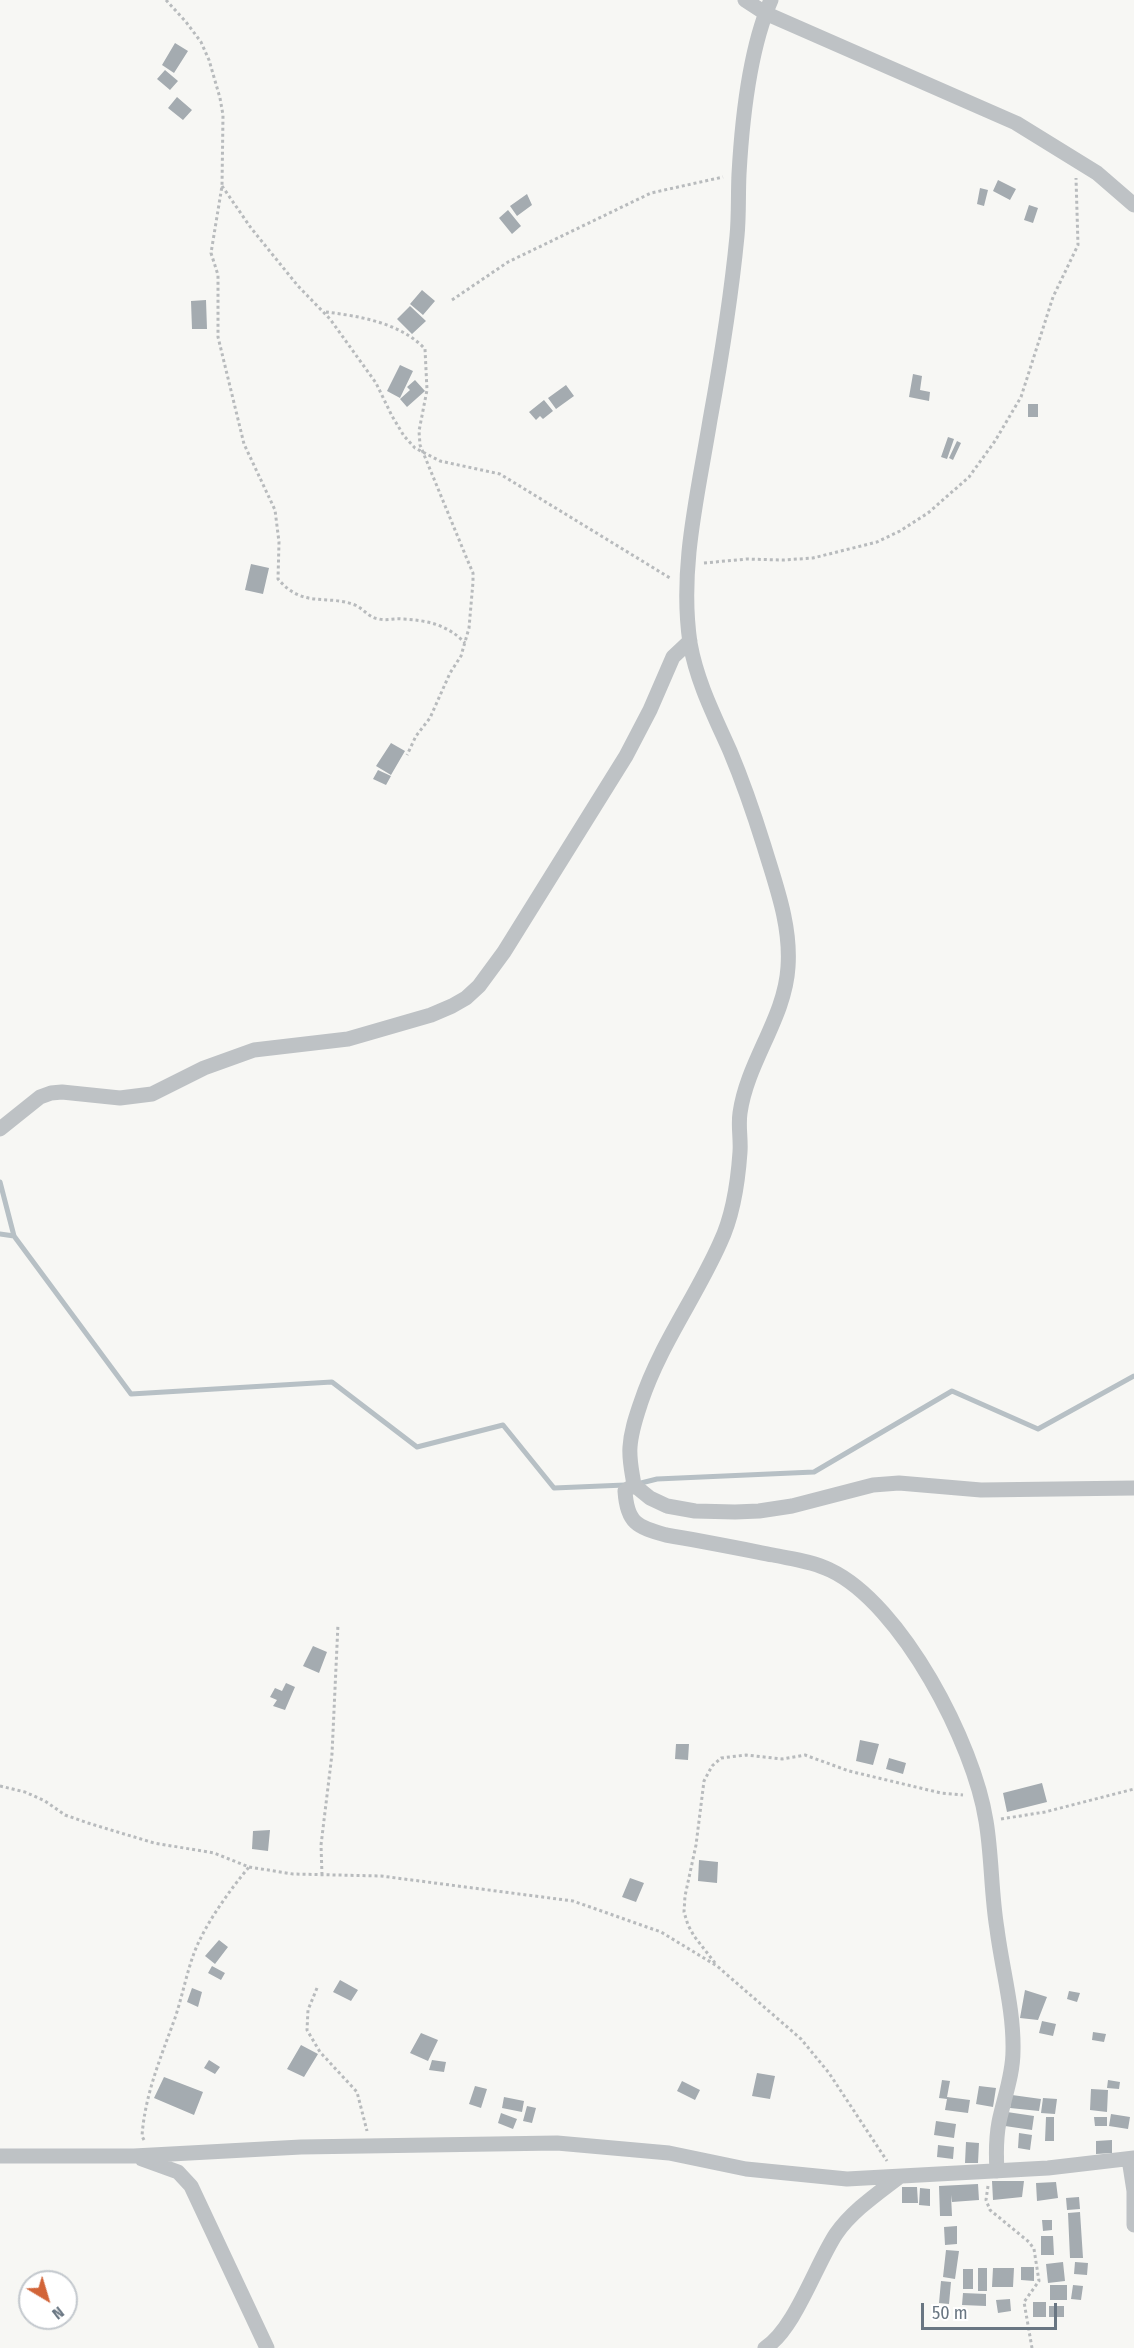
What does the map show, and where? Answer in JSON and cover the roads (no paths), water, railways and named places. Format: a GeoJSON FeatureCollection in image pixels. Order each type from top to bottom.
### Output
{"type":"FeatureCollection","features":[{"type":"Feature","properties":{"kind":"street"},"geometry":{"type":"LineString","coordinates":[[745,0],[768,6],[1016,123],[1115,186],[1134,205]]}},
{"type":"Feature","properties":{"kind":"street"},"geometry":{"type":"LineString","coordinates":[[768,6],[746,93],[735,248],[710,421],[698,484],[687,589],[690,641],[704,694],[750,803],[783,907],[788,947],[788,970],[777,1012],[756,1059],[740,1113],[740,1153],[735,1187],[722,1240],[669,1337],[648,1382],[633,1427],[630,1457],[634,1485],[650,1498],[666,1506],[695,1511],[735,1512],[770,1509],[873,1485],[899,1484],[981,1490],[1134,1488]]}},
{"type":"Feature","properties":{"kind":"street"},"geometry":{"type":"LineString","coordinates":[[0,1129],[40,1097],[51,1093],[120,1098],[152,1094],[204,1068],[254,1050],[348,1039],[431,1015],[466,998],[479,986],[504,952],[626,756],[650,710],[673,657],[690,641]]}},
{"type":"Feature","properties":{"kind":"street"},"geometry":{"type":"LineString","coordinates":[[634,1485],[625,1491],[626,1502],[631,1518],[644,1528],[805,1562],[829,1569],[853,1584],[873,1602],[902,1638],[927,1673],[949,1710],[980,1795],[986,1821],[993,1905],[1013,2031],[1010,2078],[998,2124],[997,2171]]}},
{"type":"Feature","properties":{"kind":"street"},"geometry":{"type":"LineString","coordinates":[[0,2156],[134,2156],[258,2148],[525,2142],[590,2145],[690,2156],[746,2169],[847,2179],[1081,2165],[1132,2158],[1134,2225]]}},
{"type":"Feature","properties":{"kind":"street"},"geometry":{"type":"LineString","coordinates":[[134,2156],[178,2172],[191,2186],[267,2348]]}},
{"type":"Feature","properties":{"kind":"street"},"geometry":{"type":"LineString","coordinates":[[765,2348],[784,2329],[836,2234],[853,2215],[899,2177]]}},
{"type":"Feature","properties":{"kind":"waterway"},"geometry":{"type":"LineString","coordinates":[[0,1182],[14,1236]]}},
{"type":"Feature","properties":{"kind":"waterway"},"geometry":{"type":"LineString","coordinates":[[0,1234],[14,1236],[131,1394],[332,1382],[417,1447],[503,1425],[554,1488],[625,1485]]}},
{"type":"Feature","properties":{"kind":"waterway"},"geometry":{"type":"LineString","coordinates":[[637,1484],[657,1479],[814,1472],[952,1391],[1038,1429],[1134,1376]]}}]}
